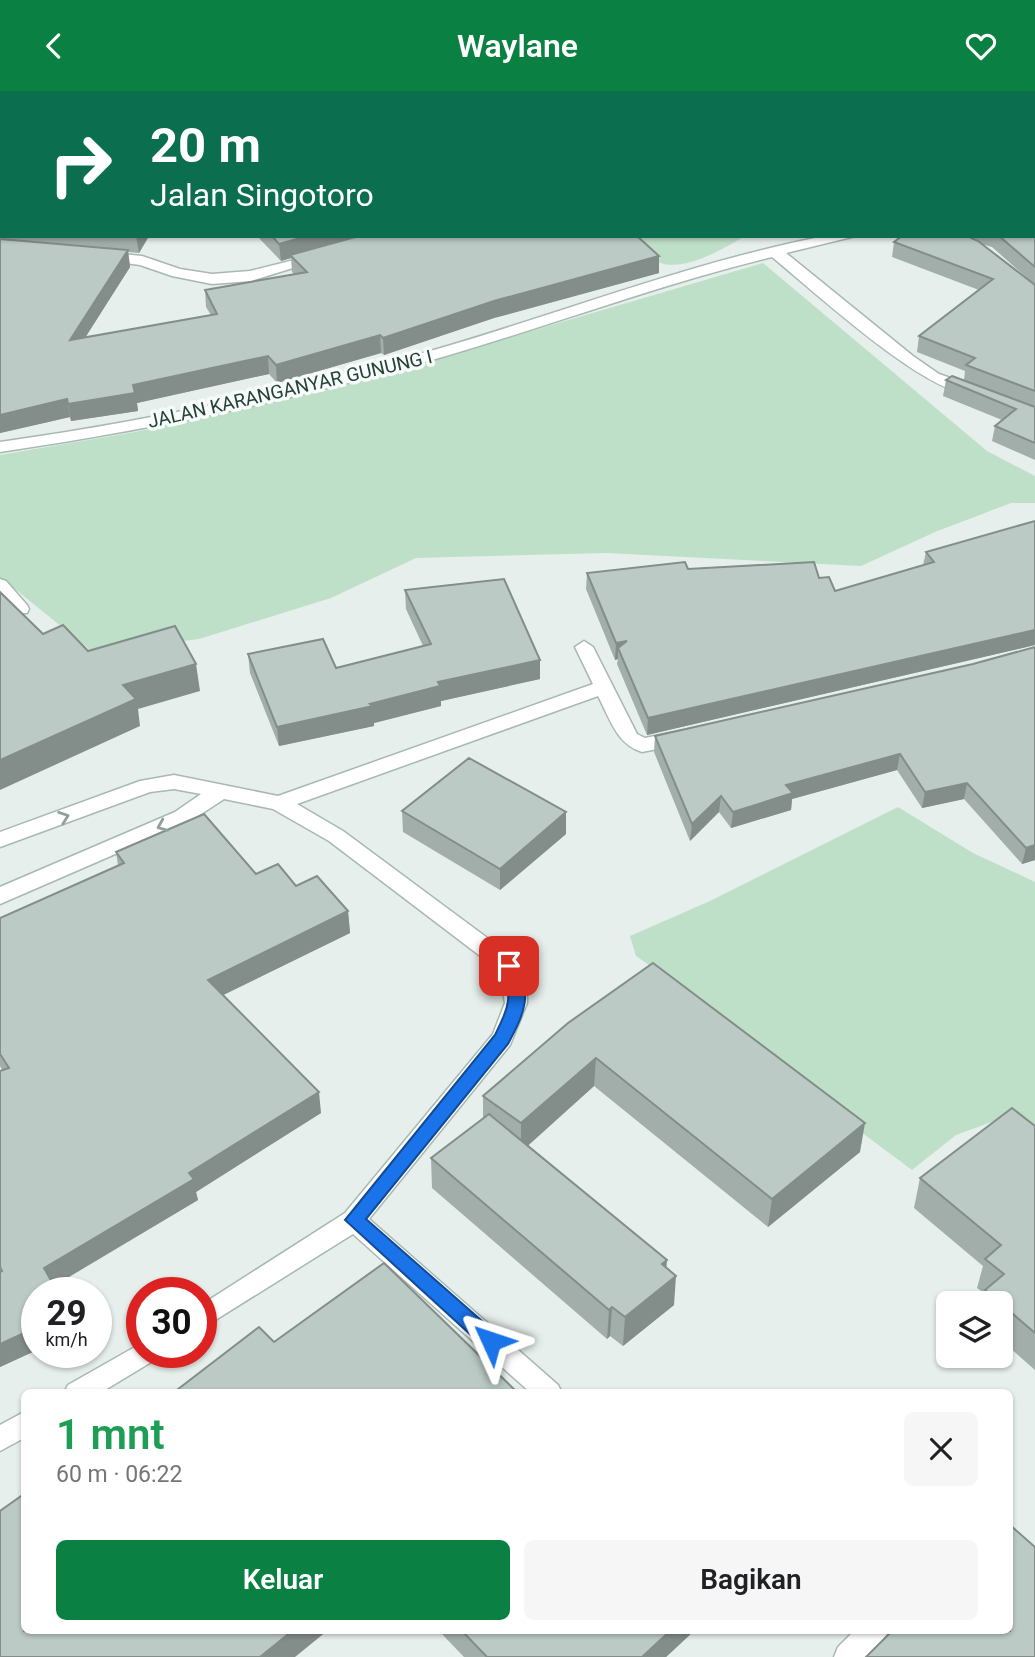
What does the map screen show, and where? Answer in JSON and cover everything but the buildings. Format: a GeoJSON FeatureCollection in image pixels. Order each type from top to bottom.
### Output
{"type":"FeatureCollection","features":[{"type":"Feature","properties":{"kind":"street","name":"JALAN KARANGANYAR GUNUNG I"},"geometry":{"type":"LineString","coordinates":[[0,447],[161,420],[301,390],[442,353],[663,280],[840,238]]}},
{"type":"Feature","properties":{"kind":"street"},"geometry":{"type":"LineString","coordinates":[[87,255],[142,261],[177,273],[212,279],[251,276],[338,252]]}},
{"type":"Feature","properties":{"kind":"street"},"geometry":{"type":"LineString","coordinates":[[776,253],[882,341],[933,377],[984,395]]}},
{"type":"Feature","properties":{"kind":"street"},"geometry":{"type":"LineString","coordinates":[[0,585],[20,609]]}},
{"type":"Feature","properties":{"kind":"street"},"geometry":{"type":"LineString","coordinates":[[584,647],[634,743],[642,745],[695,735]]}},
{"type":"Feature","properties":{"kind":"street"},"geometry":{"type":"LineString","coordinates":[[279,803],[604,687]]}},
{"type":"Feature","properties":{"kind":"street"},"geometry":{"type":"LineString","coordinates":[[0,841],[148,786],[174,782],[279,803],[336,836],[509,966],[518,987],[515,1011],[502,1039],[354,1220],[217,1308]]}},
{"type":"Feature","properties":{"kind":"street"},"geometry":{"type":"LineString","coordinates":[[0,895],[182,817],[221,791]]}},
{"type":"Feature","properties":{"kind":"street"},"geometry":{"type":"LineString","coordinates":[[354,1220],[544,1389]]}},
{"type":"Feature","properties":{"kind":"street"},"geometry":{"type":"LineString","coordinates":[[84,1389],[126,1364]]}},
{"type":"Feature","properties":{"kind":"street"},"geometry":{"type":"LineString","coordinates":[[0,1439],[21,1426]]}},
{"type":"Feature","properties":{"kind":"street"},"geometry":{"type":"LineString","coordinates":[[848,1657],[871,1634]]}},
{"type":"Feature","properties":{"kind":"green space"},"geometry":{"type":"Polygon","coordinates":[[[632,238],[742,238],[691,262],[668,265],[647,254],[632,238]]]}},
{"type":"Feature","properties":{"kind":"green space"},"geometry":{"type":"Polygon","coordinates":[[[763,263],[987,451],[1035,476],[1035,503],[1011,503],[935,532],[861,566],[606,553],[416,558],[331,598],[199,639],[94,653],[15,589],[0,593],[0,455],[135,432],[333,389],[763,263]]]}},
{"type":"Feature","properties":{"kind":"green space"},"geometry":{"type":"Polygon","coordinates":[[[898,807],[973,853],[1035,882],[1035,1135],[1005,1117],[956,1135],[912,1170],[810,1094],[722,1015],[636,956],[630,936],[710,901],[898,807]]]}},
{"type":"Feature","properties":{"kind":"route"},"geometry":{"type":"LineString","coordinates":[[491,1341],[354,1220],[502,1039],[515,1011],[518,987],[509,966]]}}]}
